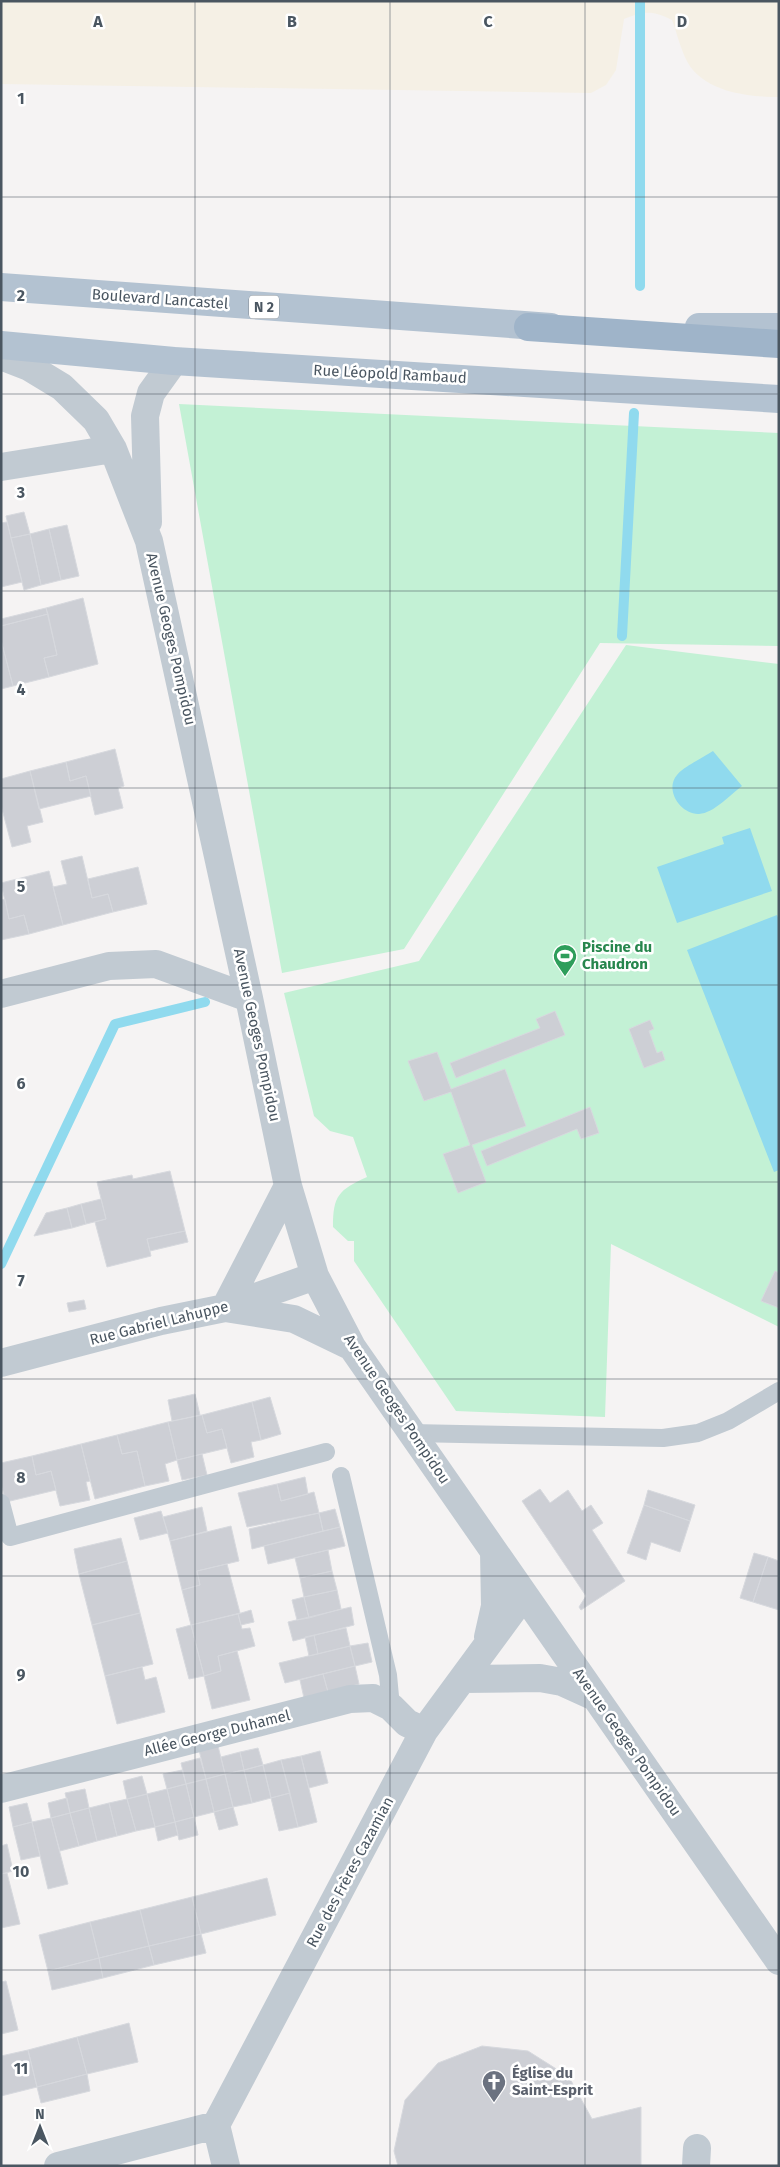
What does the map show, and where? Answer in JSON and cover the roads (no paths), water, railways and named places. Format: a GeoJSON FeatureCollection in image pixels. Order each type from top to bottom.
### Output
{"type":"FeatureCollection","features":[{"type":"Feature","properties":{"kind":"highway","name":"N 2"},"geometry":{"type":"LineString","coordinates":[[528,327],[779,344]]}},
{"type":"Feature","properties":{"kind":"main road","name":"Boulevard Lancastel"},"geometry":{"type":"LineString","coordinates":[[1,288],[528,327],[779,327]]}},
{"type":"Feature","properties":{"kind":"main road","name":"Rue Léopold Rambaud"},"geometry":{"type":"LineString","coordinates":[[1,345],[174,361],[779,399]]}},
{"type":"Feature","properties":{"kind":"street","name":"Avenue Geoges Pompidou"},"geometry":{"type":"LineString","coordinates":[[1,356],[29,367],[62,387],[96,420],[113,450],[149,541],[250,998],[288,1186],[315,1276],[352,1347],[779,1961]]}},
{"type":"Feature","properties":{"kind":"street","name":"Avenue Geoges Pompidou"},"geometry":{"type":"LineString","coordinates":[[149,541],[145,416],[151,393],[174,361]]}},
{"type":"Feature","properties":{"kind":"street"},"geometry":{"type":"LineString","coordinates":[[1,467],[113,450]]}},
{"type":"Feature","properties":{"kind":"street"},"geometry":{"type":"LineString","coordinates":[[1,994],[109,966],[156,964],[250,998]]}},
{"type":"Feature","properties":{"kind":"street"},"geometry":{"type":"LineString","coordinates":[[288,1186],[225,1308],[294,1320],[352,1347]]}},
{"type":"Feature","properties":{"kind":"street","name":"Rue Gabriel Lahuppe"},"geometry":{"type":"LineString","coordinates":[[1,1363],[161,1320],[225,1308],[315,1276]]}},
{"type":"Feature","properties":{"kind":"street"},"geometry":{"type":"LineString","coordinates":[[486,1646],[495,1606],[494,1552]]}},
{"type":"Feature","properties":{"kind":"street","name":"Rue des Frères Cazamian"},"geometry":{"type":"LineString","coordinates":[[216,2125],[424,1732],[524,1595]]}},
{"type":"Feature","properties":{"kind":"street"},"geometry":{"type":"LineString","coordinates":[[464,1679],[540,1678],[562,1682],[596,1697]]}},
{"type":"Feature","properties":{"kind":"street","name":"Allée George Duhamel"},"geometry":{"type":"LineString","coordinates":[[1,1789],[350,1699],[373,1698],[391,1707],[407,1723],[424,1732]]}},
{"type":"Feature","properties":{"kind":"street"},"geometry":{"type":"LineString","coordinates":[[58,2166],[216,2125],[226,2166]]}},
{"type":"Feature","properties":{"kind":"lane"},"geometry":{"type":"LineString","coordinates":[[411,1433],[663,1438],[698,1433],[728,1421],[779,1391]]}},
{"type":"Feature","properties":{"kind":"lane"},"geometry":{"type":"LineString","coordinates":[[1,1503],[10,1537],[326,1452]]}},
{"type":"Feature","properties":{"kind":"lane"},"geometry":{"type":"LineString","coordinates":[[341,1476],[388,1675],[391,1707]]}},
{"type":"Feature","properties":{"kind":"water"},"geometry":{"type":"Polygon","coordinates":[[[713,751],[742,786],[722,803],[705,813],[692,813],[681,806],[676,800],[672,788],[673,781],[684,769],[713,751]]]}},
{"type":"Feature","properties":{"kind":"water"},"geometry":{"type":"Polygon","coordinates":[[[750,828],[772,891],[677,923],[657,867],[724,844],[722,837],[750,828]]]}},
{"type":"Feature","properties":{"kind":"water","name":"Piscine du Chaudron"},"geometry":{"type":"Polygon","coordinates":[[[777,915],[779,920],[779,1170],[774,1172],[687,950],[777,915]]]}},
{"type":"Feature","properties":{"kind":"waterway"},"geometry":{"type":"LineString","coordinates":[[640,1],[640,286]]}},
{"type":"Feature","properties":{"kind":"waterway"},"geometry":{"type":"LineString","coordinates":[[622,636],[634,413]]}},
{"type":"Feature","properties":{"kind":"waterway"},"geometry":{"type":"LineString","coordinates":[[1,1264],[115,1024],[205,1002]]}},
{"type":"Feature","properties":{"kind":"place","name":"Piscine du Chaudron"},"geometry":{"type":"Point","coordinates":[565,977]}},
{"type":"Feature","properties":{"kind":"place","name":"Église du Saint-Esprit"},"geometry":{"type":"Point","coordinates":[494,2103]}}]}
